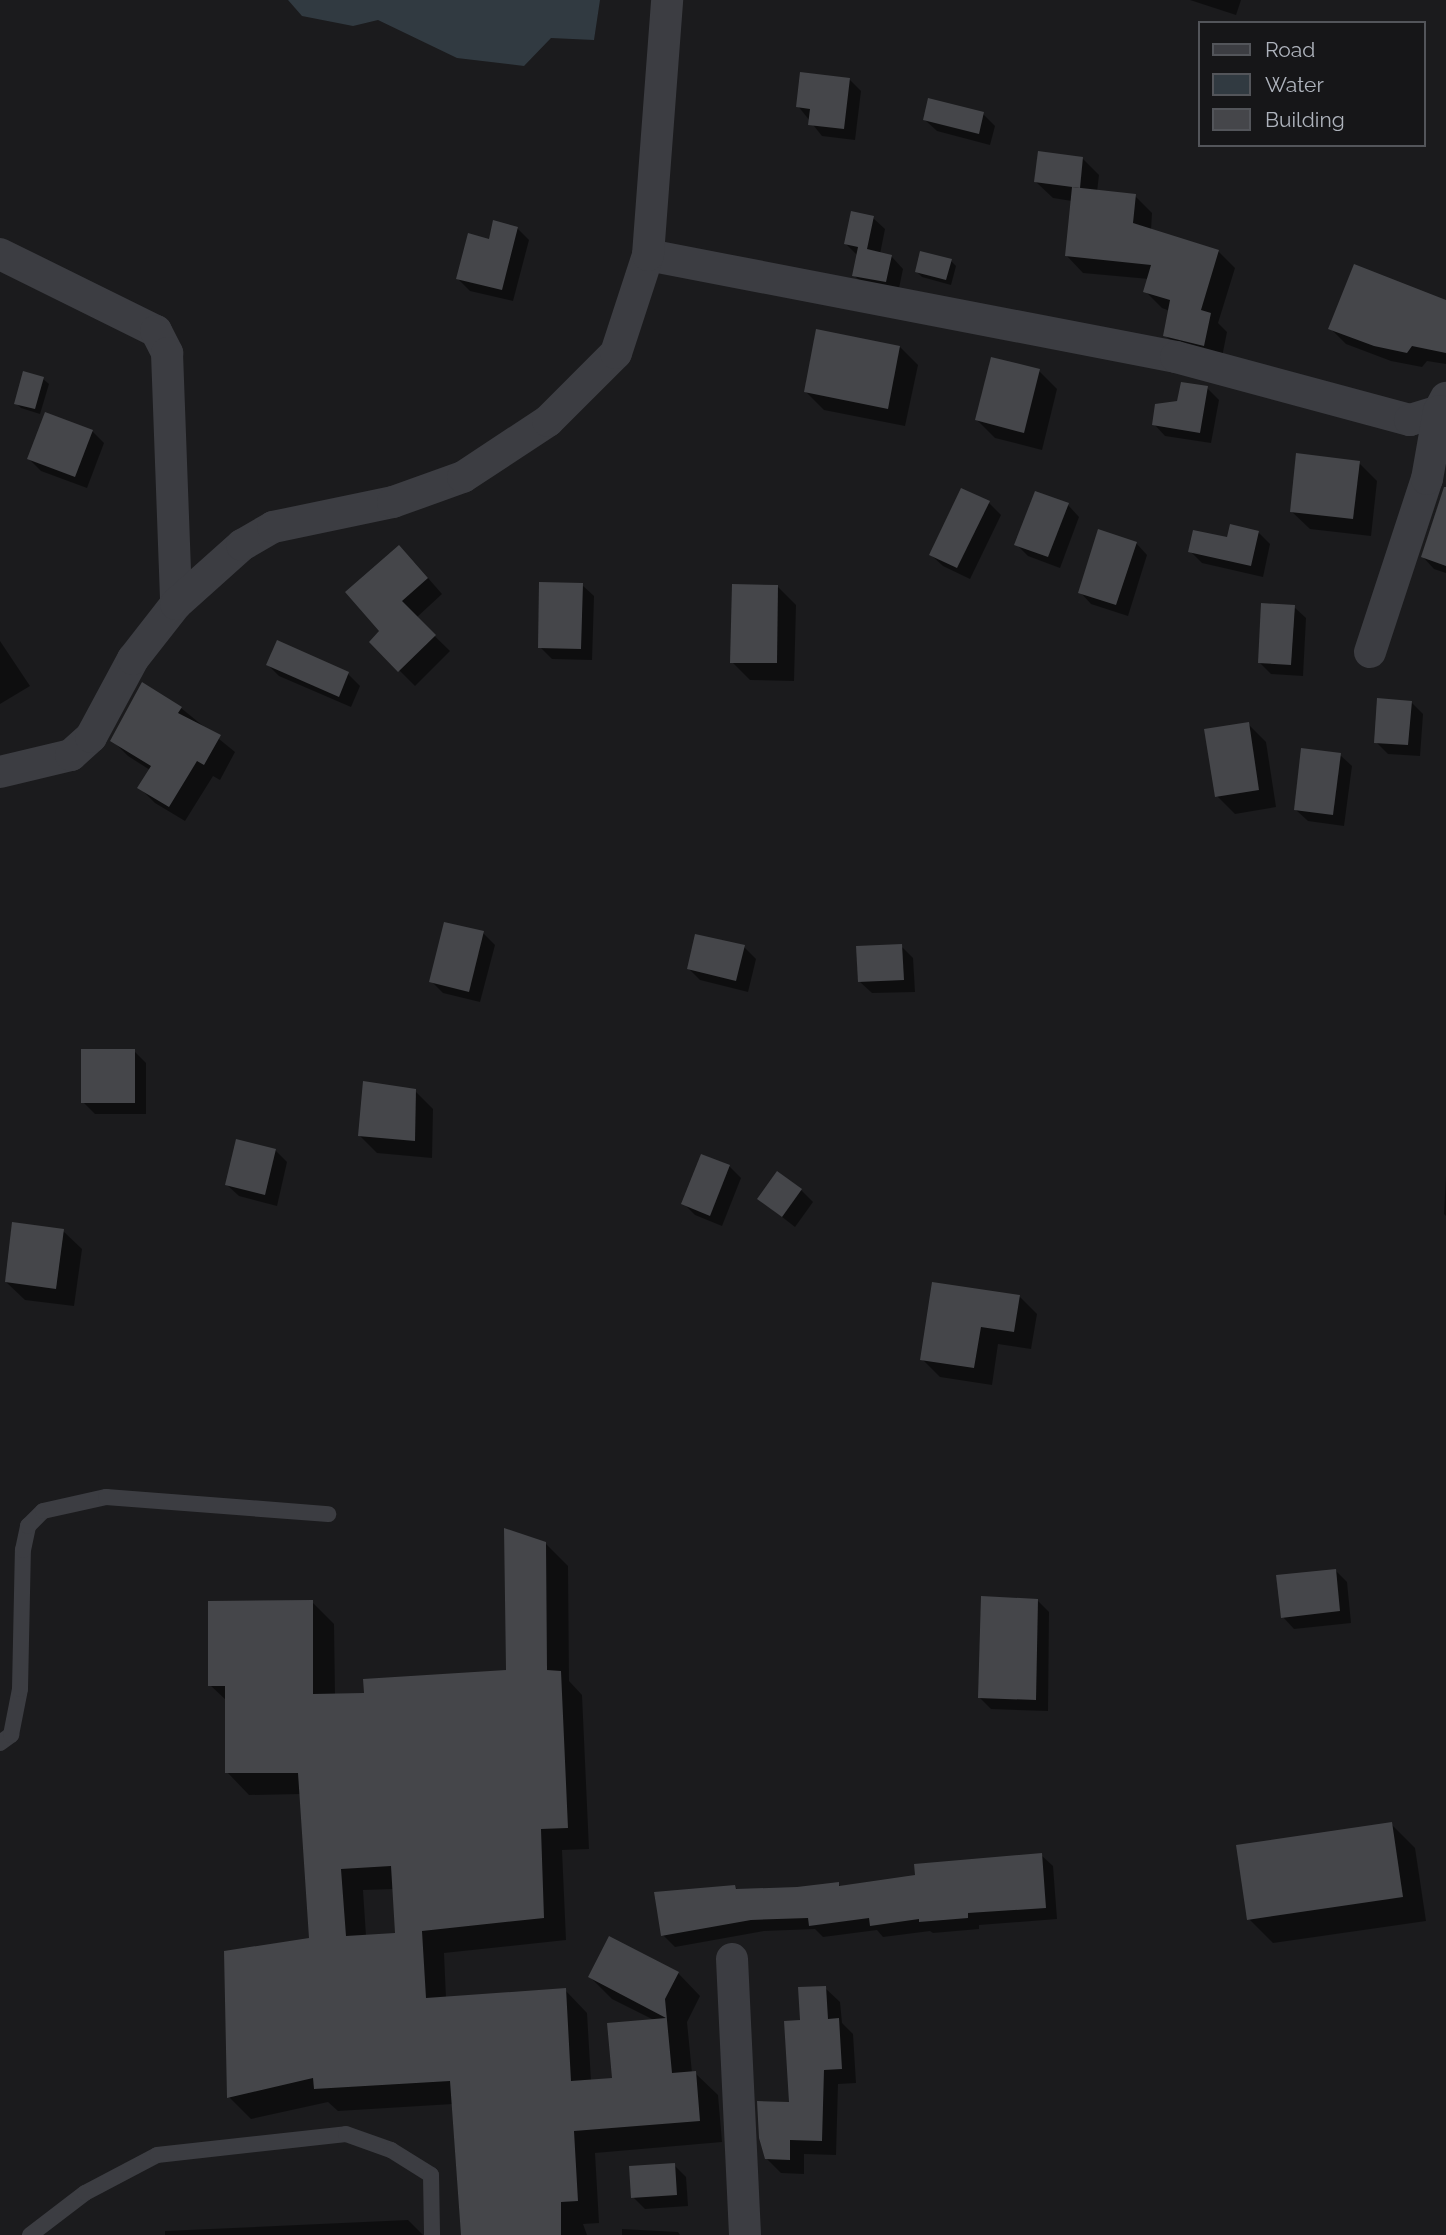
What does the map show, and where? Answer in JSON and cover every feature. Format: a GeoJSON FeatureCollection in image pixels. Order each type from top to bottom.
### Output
{"type":"FeatureCollection","features":[{"type":"Feature","properties":{"kind":"street"},"geometry":{"type":"LineString","coordinates":[[0,772],[71,755],[91,737],[133,659],[176,604],[242,545],[273,527],[393,502],[463,477],[548,421],[616,353],[648,255],[667,0]]}},
{"type":"Feature","properties":{"kind":"street"},"geometry":{"type":"LineString","coordinates":[[0,254],[156,331],[167,353],[176,604]]}},
{"type":"Feature","properties":{"kind":"street"},"geometry":{"type":"LineString","coordinates":[[648,255],[1176,357],[1410,420],[1442,404]]}},
{"type":"Feature","properties":{"kind":"street"},"geometry":{"type":"LineString","coordinates":[[1370,652],[1427,479],[1442,404]]}},
{"type":"Feature","properties":{"kind":"street"},"geometry":{"type":"LineString","coordinates":[[732,1959],[745,2235]]}},
{"type":"Feature","properties":{"kind":"lane"},"geometry":{"type":"LineString","coordinates":[[0,1743],[11,1735],[20,1689],[23,1550],[28,1526],[43,1511],[106,1497],[328,1514]]}},
{"type":"Feature","properties":{"kind":"lane"},"geometry":{"type":"LineString","coordinates":[[30,2235],[85,2193],[157,2155],[346,2134],[391,2150],[431,2175],[432,2235]]}},
{"type":"Feature","properties":{"kind":"water"},"geometry":{"type":"Polygon","coordinates":[[[288,0],[600,0],[594,40],[551,38],[524,66],[457,58],[378,20],[353,26],[302,16],[288,0]]]}},
{"type":"Feature","properties":{"kind":"building"},"geometry":{"type":"Polygon","coordinates":[[[800,72],[850,78],[844,129],[808,125],[810,109],[796,107],[800,72]]]}},
{"type":"Feature","properties":{"kind":"building"},"geometry":{"type":"Polygon","coordinates":[[[928,98],[984,112],[979,134],[923,120],[928,98]]]}},
{"type":"Feature","properties":{"kind":"building"},"geometry":{"type":"Polygon","coordinates":[[[1038,151],[1083,157],[1080,188],[1034,182],[1038,151]]]}},
{"type":"Feature","properties":{"kind":"building"},"geometry":{"type":"Polygon","coordinates":[[[1072,187],[1136,194],[1133,223],[1219,250],[1201,310],[1211,313],[1204,346],[1163,336],[1170,300],[1143,292],[1151,265],[1065,256],[1072,187]]]}},
{"type":"Feature","properties":{"kind":"building"},"geometry":{"type":"Polygon","coordinates":[[[851,211],[874,216],[867,249],[892,255],[886,282],[852,276],[858,247],[844,244],[851,211]]]}},
{"type":"Feature","properties":{"kind":"building"},"geometry":{"type":"Polygon","coordinates":[[[493,220],[518,227],[502,290],[456,279],[468,233],[489,239],[493,220]]]}},
{"type":"Feature","properties":{"kind":"building"},"geometry":{"type":"Polygon","coordinates":[[[920,251],[952,259],[946,280],[915,272],[920,251]]]}},
{"type":"Feature","properties":{"kind":"building"},"geometry":{"type":"Polygon","coordinates":[[[1354,264],[1446,300],[1446,353],[1412,346],[1407,353],[1374,346],[1328,329],[1354,264]]]}},
{"type":"Feature","properties":{"kind":"building"},"geometry":{"type":"Polygon","coordinates":[[[816,329],[900,346],[888,409],[804,392],[816,329]]]}},
{"type":"Feature","properties":{"kind":"building"},"geometry":{"type":"Polygon","coordinates":[[[991,357],[1040,369],[1024,433],[975,420],[991,357]]]}},
{"type":"Feature","properties":{"kind":"building"},"geometry":{"type":"Polygon","coordinates":[[[23,371],[44,377],[35,409],[14,404],[23,371]]]}},
{"type":"Feature","properties":{"kind":"building"},"geometry":{"type":"Polygon","coordinates":[[[1181,382],[1208,386],[1200,433],[1152,425],[1155,404],[1177,401],[1181,382]]]}},
{"type":"Feature","properties":{"kind":"building"},"geometry":{"type":"Polygon","coordinates":[[[45,412],[93,430],[75,477],[27,459],[45,412]]]}},
{"type":"Feature","properties":{"kind":"building"},"geometry":{"type":"Polygon","coordinates":[[[1296,453],[1360,461],[1353,519],[1290,512],[1296,453]]]}},
{"type":"Feature","properties":{"kind":"building"},"geometry":{"type":"Polygon","coordinates":[[[1446,487],[1446,566],[1421,557],[1446,487]]]}},
{"type":"Feature","properties":{"kind":"building"},"geometry":{"type":"Polygon","coordinates":[[[961,488],[990,501],[957,568],[929,555],[961,488]]]}},
{"type":"Feature","properties":{"kind":"building"},"geometry":{"type":"Polygon","coordinates":[[[1035,491],[1069,503],[1048,557],[1014,545],[1035,491]]]}},
{"type":"Feature","properties":{"kind":"building"},"geometry":{"type":"Polygon","coordinates":[[[1230,524],[1259,531],[1251,566],[1188,552],[1193,530],[1227,537],[1230,524]]]}},
{"type":"Feature","properties":{"kind":"building"},"geometry":{"type":"Polygon","coordinates":[[[1098,529],[1137,542],[1116,605],[1078,593],[1098,529]]]}},
{"type":"Feature","properties":{"kind":"building"},"geometry":{"type":"Polygon","coordinates":[[[399,545],[428,578],[402,601],[436,635],[398,672],[369,642],[379,631],[345,592],[399,545]]]}},
{"type":"Feature","properties":{"kind":"building"},"geometry":{"type":"Polygon","coordinates":[[[539,582],[583,583],[581,649],[538,648],[539,582]]]}},
{"type":"Feature","properties":{"kind":"building"},"geometry":{"type":"Polygon","coordinates":[[[732,584],[778,585],[777,663],[730,663],[732,584]]]}},
{"type":"Feature","properties":{"kind":"building"},"geometry":{"type":"Polygon","coordinates":[[[1261,603],[1295,605],[1291,665],[1258,663],[1261,603]]]}},
{"type":"Feature","properties":{"kind":"building"},"geometry":{"type":"Polygon","coordinates":[[[277,640],[349,672],[339,697],[266,665],[277,640]]]}},
{"type":"Feature","properties":{"kind":"building"},"geometry":{"type":"Polygon","coordinates":[[[142,682],[182,707],[178,713],[221,735],[204,765],[197,761],[169,807],[137,788],[151,766],[110,741],[142,682]]]}},
{"type":"Feature","properties":{"kind":"building"},"geometry":{"type":"Polygon","coordinates":[[[1377,698],[1412,701],[1408,745],[1374,743],[1377,698]]]}},
{"type":"Feature","properties":{"kind":"building"},"geometry":{"type":"Polygon","coordinates":[[[1249,722],[1259,790],[1215,797],[1204,729],[1249,722]]]}},
{"type":"Feature","properties":{"kind":"building"},"geometry":{"type":"Polygon","coordinates":[[[1301,748],[1341,753],[1333,815],[1294,810],[1301,748]]]}},
{"type":"Feature","properties":{"kind":"building"},"geometry":{"type":"Polygon","coordinates":[[[444,922],[484,931],[469,992],[429,982],[444,922]]]}},
{"type":"Feature","properties":{"kind":"building"},"geometry":{"type":"Polygon","coordinates":[[[695,934],[745,945],[736,981],[687,969],[695,934]]]}},
{"type":"Feature","properties":{"kind":"building"},"geometry":{"type":"Polygon","coordinates":[[[902,944],[904,980],[858,982],[856,946],[902,944]]]}},
{"type":"Feature","properties":{"kind":"building"},"geometry":{"type":"Polygon","coordinates":[[[81,1049],[135,1049],[135,1103],[81,1103],[81,1049]]]}},
{"type":"Feature","properties":{"kind":"building"},"geometry":{"type":"Polygon","coordinates":[[[363,1081],[416,1089],[415,1141],[358,1136],[363,1081]]]}},
{"type":"Feature","properties":{"kind":"building"},"geometry":{"type":"Polygon","coordinates":[[[236,1139],[276,1149],[265,1195],[225,1185],[236,1139]]]}},
{"type":"Feature","properties":{"kind":"building"},"geometry":{"type":"Polygon","coordinates":[[[701,1154],[730,1165],[710,1216],[681,1204],[701,1154]]]}},
{"type":"Feature","properties":{"kind":"building"},"geometry":{"type":"Polygon","coordinates":[[[777,1171],[802,1189],[782,1217],[757,1199],[777,1171]]]}},
{"type":"Feature","properties":{"kind":"building"},"geometry":{"type":"Polygon","coordinates":[[[12,1222],[64,1229],[56,1289],[5,1282],[12,1222]]]}},
{"type":"Feature","properties":{"kind":"building"},"geometry":{"type":"Polygon","coordinates":[[[932,1282],[1020,1295],[1014,1332],[981,1327],[974,1368],[920,1360],[932,1282]]]}},
{"type":"Feature","properties":{"kind":"building"},"geometry":{"type":"Polygon","coordinates":[[[504,1528],[546,1542],[547,1670],[561,1671],[568,1828],[541,1829],[544,1918],[422,1931],[426,1998],[566,1988],[571,2081],[612,2078],[607,2023],[666,2018],[588,1977],[609,1936],[679,1972],[665,1999],[672,2073],[696,2071],[700,2121],[574,2131],[578,2201],[561,2202],[561,2235],[461,2235],[450,2081],[314,2089],[313,2078],[227,2098],[224,1951],[309,1938],[298,1773],[225,1773],[225,1686],[208,1686],[208,1601],[313,1600],[313,1694],[364,1693],[363,1679],[506,1670],[504,1528]],[[391,1866],[341,1869],[346,1936],[395,1933],[391,1866]]]}},
{"type":"Feature","properties":{"kind":"building"},"geometry":{"type":"Polygon","coordinates":[[[1336,1569],[1340,1611],[1281,1618],[1276,1575],[1336,1569]]]}},
{"type":"Feature","properties":{"kind":"building"},"geometry":{"type":"Polygon","coordinates":[[[981,1596],[1038,1599],[1036,1700],[978,1698],[981,1596]]]}},
{"type":"Feature","properties":{"kind":"building"},"geometry":{"type":"Polygon","coordinates":[[[1392,1822],[1403,1897],[1247,1920],[1236,1845],[1392,1822]]]}},
{"type":"Feature","properties":{"kind":"building"},"geometry":{"type":"Polygon","coordinates":[[[1042,1853],[1046,1908],[968,1913],[968,1918],[919,1922],[919,1919],[870,1926],[869,1918],[809,1926],[808,1918],[751,1920],[661,1936],[654,1892],[735,1885],[736,1889],[797,1887],[839,1882],[839,1886],[915,1875],[914,1864],[1042,1853]]]}},
{"type":"Feature","properties":{"kind":"building"},"geometry":{"type":"Polygon","coordinates":[[[826,1986],[828,2019],[839,2018],[842,2069],[824,2070],[822,2141],[790,2140],[790,2160],[765,2159],[759,2138],[757,2101],[789,2102],[784,2021],[800,2020],[798,1987],[826,1986]]]}},
{"type":"Feature","properties":{"kind":"building"},"geometry":{"type":"Polygon","coordinates":[[[675,2163],[677,2195],[631,2198],[629,2166],[675,2163]]]}}]}
